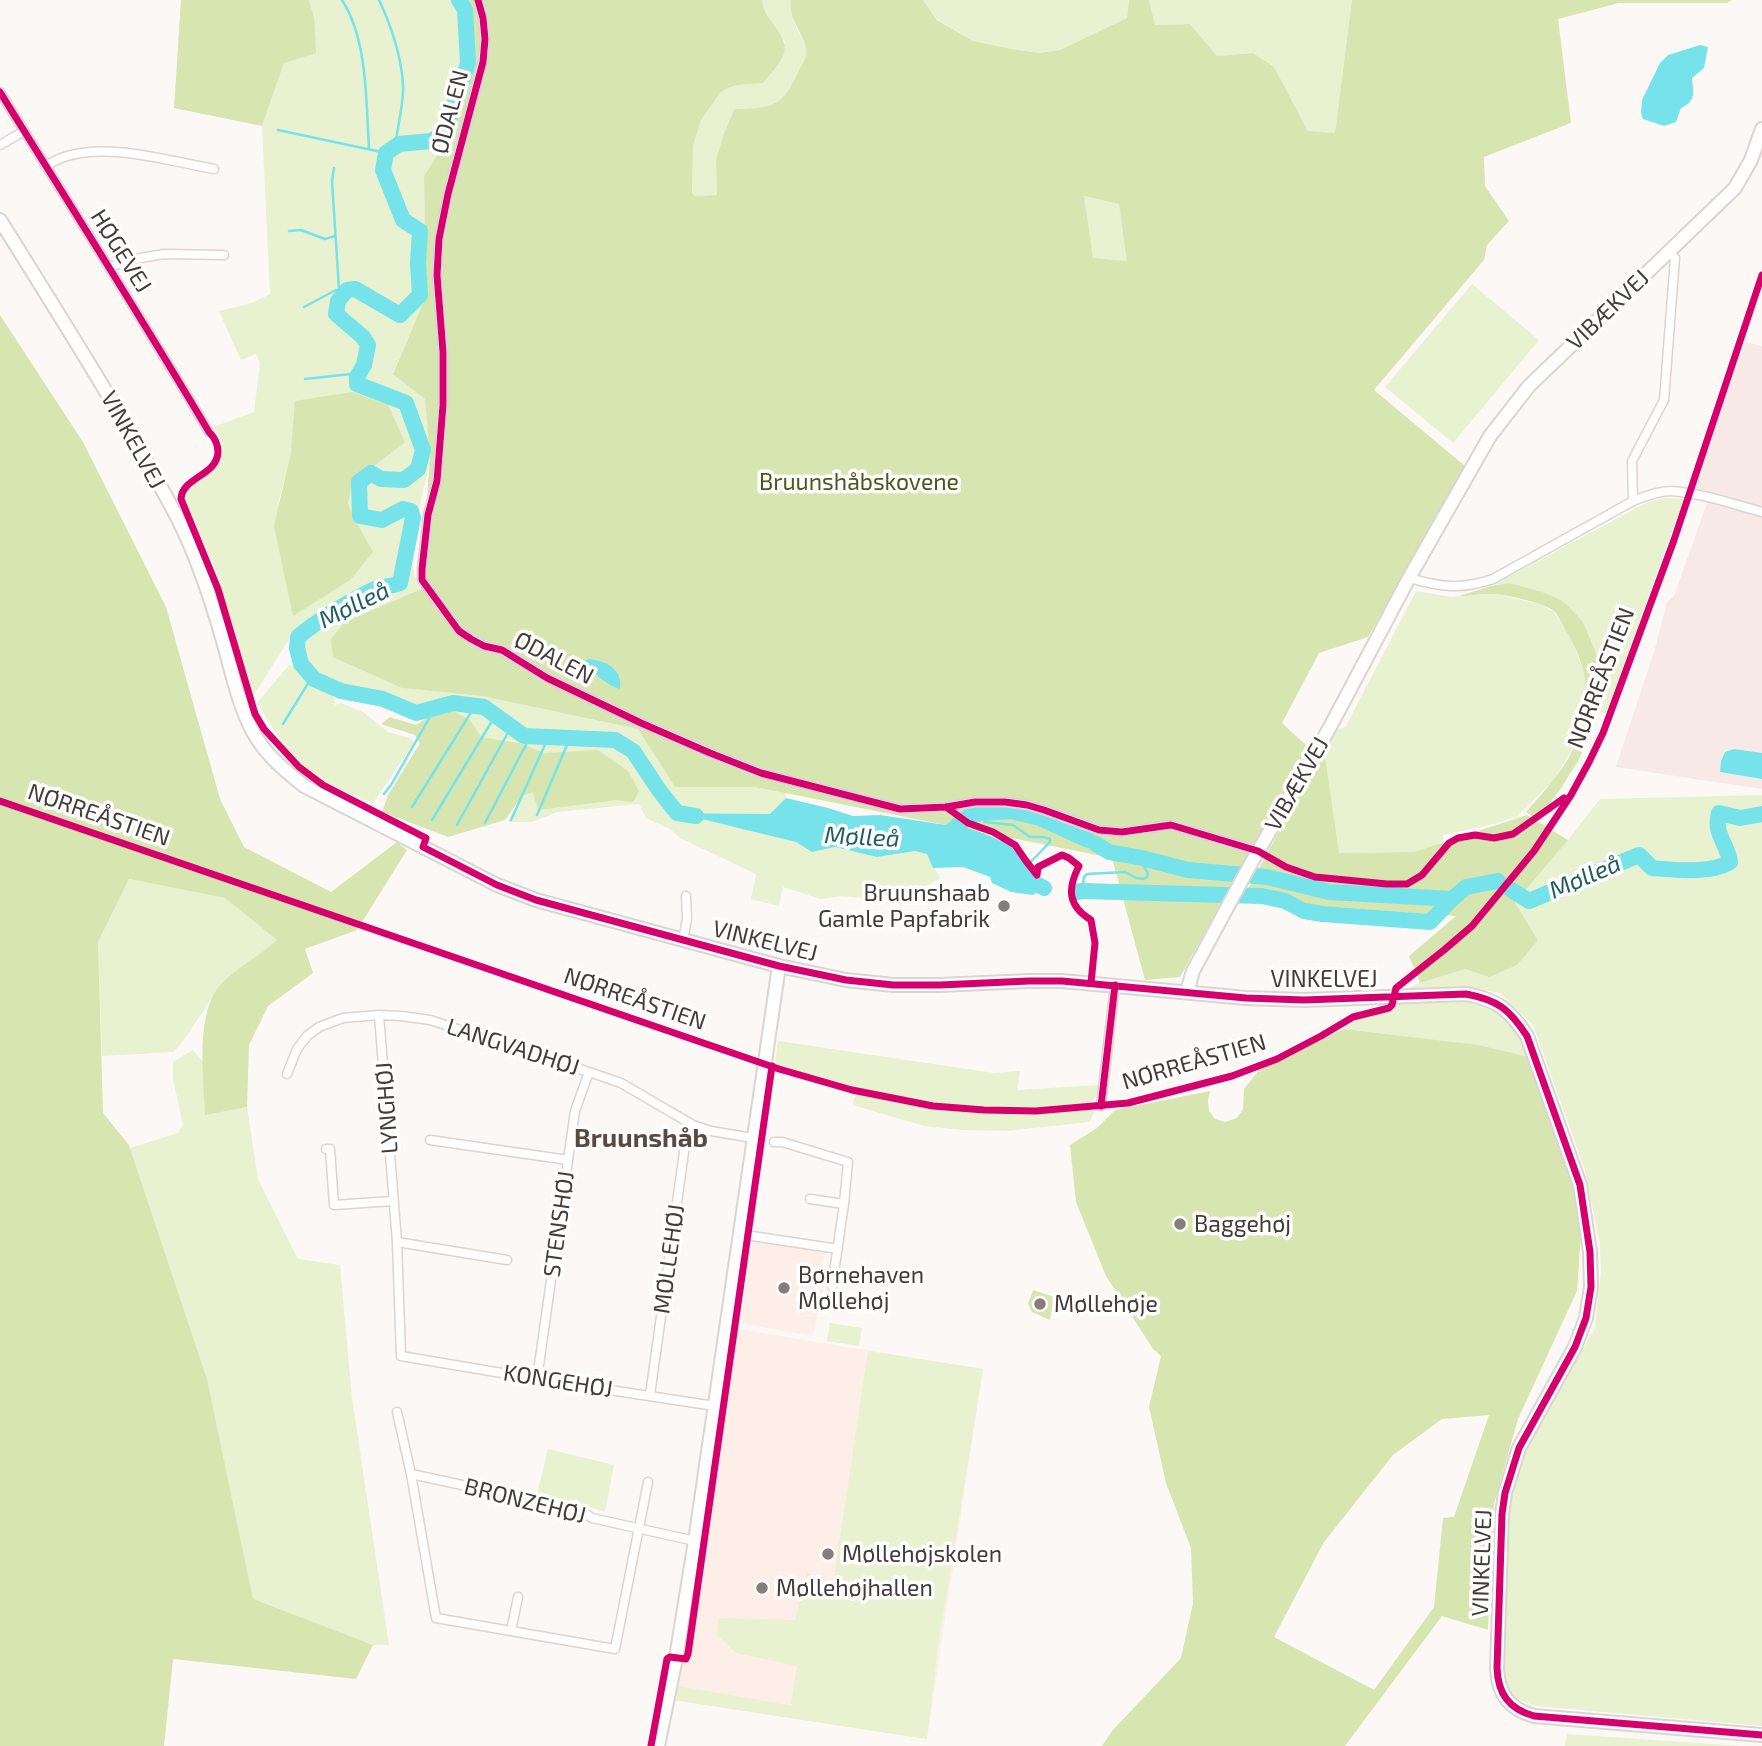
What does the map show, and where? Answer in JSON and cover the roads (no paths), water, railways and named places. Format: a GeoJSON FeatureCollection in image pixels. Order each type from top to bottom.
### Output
{"type":"FeatureCollection","features":[{"type":"Feature","properties":{"kind":"street","name":"ØDALEN"},"geometry":{"type":"LineString","coordinates":[[478,0],[485,39],[483,62],[448,194],[439,239],[437,275],[443,352],[443,405],[437,481],[428,515],[422,580],[459,631],[484,646],[502,650],[547,678],[640,723],[761,773],[900,809],[1005,802],[1044,810],[1099,830],[1122,832],[1171,825],[1258,850]]}},
{"type":"Feature","properties":{"kind":"street","name":"HØGEVEJ"},"geometry":{"type":"LineString","coordinates":[[0,92],[209,432]]}},
{"type":"Feature","properties":{"kind":"street","name":"VIBÆKVEJ"},"geometry":{"type":"LineString","coordinates":[[1186,992],[1193,971],[1258,850],[1330,726],[1409,578],[1490,436],[1529,386],[1735,188],[1751,160],[1762,129]]}},
{"type":"Feature","properties":{"kind":"street"},"geometry":{"type":"LineString","coordinates":[[0,145],[24,131]]}},
{"type":"Feature","properties":{"kind":"street"},"geometry":{"type":"LineString","coordinates":[[45,166],[81,153],[116,151],[214,169]]}},
{"type":"Feature","properties":{"kind":"street","name":"VINKELVEJ"},"geometry":{"type":"LineString","coordinates":[[0,220],[105,388],[178,520],[213,606],[242,709],[254,734],[282,769],[304,786],[497,885],[536,900],[779,966],[846,980],[893,985],[1062,981],[1246,998],[1304,1000],[1466,994],[1484,997],[1502,1006],[1515,1017],[1527,1036],[1580,1185],[1590,1252],[1591,1287],[1586,1318],[1575,1346],[1519,1448],[1505,1493],[1497,1668],[1501,1691],[1515,1708],[1534,1716],[1762,1735]]}},
{"type":"Feature","properties":{"kind":"street","name":"VIBÆKVEJ"},"geometry":{"type":"LineString","coordinates":[[1633,501],[1632,461],[1664,400],[1675,258],[1669,252]]}},
{"type":"Feature","properties":{"kind":"street","name":"HØGEVEJ"},"geometry":{"type":"LineString","coordinates":[[109,267],[135,258],[164,254],[224,255]]}},
{"type":"Feature","properties":{"kind":"street"},"geometry":{"type":"LineString","coordinates":[[1409,578],[1447,587],[1463,587],[1493,579],[1633,501],[1652,494],[1669,491],[1762,512]]}},
{"type":"Feature","properties":{"kind":"street","name":"VINKELVEJ"},"geometry":{"type":"LineString","coordinates":[[683,940],[687,919],[685,895]]}},
{"type":"Feature","properties":{"kind":"street"},"geometry":{"type":"LineString","coordinates":[[658,1746],[695,1541],[779,966]]}},
{"type":"Feature","properties":{"kind":"street"},"geometry":{"type":"LineString","coordinates":[[1101,1106],[1115,985]]}},
{"type":"Feature","properties":{"kind":"street","name":"LYNGHØJ"},"geometry":{"type":"LineString","coordinates":[[379,1015],[397,1242],[401,1356]]}},
{"type":"Feature","properties":{"kind":"street","name":"LANGVADHØJ"},"geometry":{"type":"LineString","coordinates":[[287,1074],[297,1049],[307,1036],[319,1027],[344,1018],[401,1016],[430,1020],[621,1083],[693,1125],[753,1138]]}},
{"type":"Feature","properties":{"kind":"street","name":"STENSHØJ"},"geometry":{"type":"LineString","coordinates":[[537,1379],[575,1111],[589,1072]]}},
{"type":"Feature","properties":{"kind":"street","name":"MØLLEHØJ"},"geometry":{"type":"LineString","coordinates":[[650,1395],[685,1145],[693,1125]]}},
{"type":"Feature","properties":{"kind":"street"},"geometry":{"type":"LineString","coordinates":[[430,1140],[568,1160]]}},
{"type":"Feature","properties":{"kind":"street"},"geometry":{"type":"LineString","coordinates":[[774,1142],[848,1162],[832,1286]]}},
{"type":"Feature","properties":{"kind":"street"},"geometry":{"type":"LineString","coordinates":[[326,1149],[330,1149],[334,1205],[393,1201]]}},
{"type":"Feature","properties":{"kind":"street"},"geometry":{"type":"LineString","coordinates":[[810,1199],[844,1205]]}},
{"type":"Feature","properties":{"kind":"street"},"geometry":{"type":"LineString","coordinates":[[739,1234],[838,1249]]}},
{"type":"Feature","properties":{"kind":"street"},"geometry":{"type":"LineString","coordinates":[[397,1242],[506,1260]]}},
{"type":"Feature","properties":{"kind":"street","name":"KONGEHØJ"},"geometry":{"type":"LineString","coordinates":[[401,1356],[715,1406]]}},
{"type":"Feature","properties":{"kind":"street"},"geometry":{"type":"LineString","coordinates":[[397,1412],[411,1474],[436,1618],[615,1649],[649,1482]]}},
{"type":"Feature","properties":{"kind":"street","name":"BRONZEHØJ"},"geometry":{"type":"LineString","coordinates":[[411,1474],[582,1511],[592,1518],[695,1541]]}},
{"type":"Feature","properties":{"kind":"street"},"geometry":{"type":"LineString","coordinates":[[511,1631],[518,1597]]}},
{"type":"Feature","properties":{"kind":"water"},"geometry":{"type":"Polygon","coordinates":[[[1700,45],[1708,47],[1704,68],[1692,78],[1692,99],[1681,108],[1676,122],[1664,126],[1643,119],[1642,100],[1660,63],[1668,55],[1700,45]]]}},
{"type":"Feature","properties":{"kind":"water"},"geometry":{"type":"Polygon","coordinates":[[[589,659],[612,667],[619,676],[620,689],[606,682],[587,666],[585,663],[589,659]]]}},
{"type":"Feature","properties":{"kind":"water"},"geometry":{"type":"Polygon","coordinates":[[[1734,749],[1762,753],[1762,779],[1720,772],[1725,752],[1734,749]]]}},
{"type":"Feature","properties":{"kind":"water"},"geometry":{"type":"Polygon","coordinates":[[[786,798],[853,816],[880,815],[946,825],[954,819],[960,826],[1010,845],[1040,882],[1039,890],[1033,895],[1011,892],[992,883],[990,877],[963,867],[933,868],[927,854],[915,851],[877,857],[835,847],[812,852],[796,842],[677,813],[770,814],[786,798]]]}},
{"type":"Feature","properties":{"kind":"waterway"},"geometry":{"type":"LineString","coordinates":[[342,0],[351,16],[361,53],[369,149]]}},
{"type":"Feature","properties":{"kind":"waterway"},"geometry":{"type":"LineString","coordinates":[[379,0],[401,64],[402,100],[395,147]]}},
{"type":"Feature","properties":{"kind":"waterway","name":"Mølleå"},"geometry":{"type":"LineString","coordinates":[[459,0],[465,10],[468,63],[447,126],[440,136],[431,141],[399,144],[386,153],[383,170],[403,220],[420,231],[420,295],[400,315],[355,289],[347,290],[338,301],[336,314],[363,337],[368,345],[357,384],[406,403],[423,450],[418,469],[404,480],[381,479],[371,473],[359,482],[360,516],[382,520],[403,509],[411,511],[413,518],[400,583],[373,590],[306,630],[298,637],[297,648],[301,664],[314,679],[341,691],[383,699],[416,713],[453,703],[484,707],[524,736],[615,740],[633,751],[677,813],[696,816]]}},
{"type":"Feature","properties":{"kind":"waterway"},"geometry":{"type":"LineString","coordinates":[[278,130],[386,153]]}},
{"type":"Feature","properties":{"kind":"waterway"},"geometry":{"type":"LineString","coordinates":[[334,168],[332,181],[339,289]]}},
{"type":"Feature","properties":{"kind":"waterway"},"geometry":{"type":"LineString","coordinates":[[289,231],[301,230],[325,239],[335,236]]}},
{"type":"Feature","properties":{"kind":"waterway"},"geometry":{"type":"LineString","coordinates":[[304,307],[336,290],[347,290]]}},
{"type":"Feature","properties":{"kind":"waterway"},"geometry":{"type":"LineString","coordinates":[[305,379],[360,373]]}},
{"type":"Feature","properties":{"kind":"waterway"},"geometry":{"type":"LineString","coordinates":[[283,724],[312,677]]}},
{"type":"Feature","properties":{"kind":"waterway"},"geometry":{"type":"LineString","coordinates":[[412,807],[475,706]]}},
{"type":"Feature","properties":{"kind":"waterway"},"geometry":{"type":"LineString","coordinates":[[384,794],[435,708]]}},
{"type":"Feature","properties":{"kind":"waterway"},"geometry":{"type":"LineString","coordinates":[[432,820],[495,716]]}},
{"type":"Feature","properties":{"kind":"waterway"},"geometry":{"type":"LineString","coordinates":[[457,825],[511,727]]}},
{"type":"Feature","properties":{"kind":"waterway"},"geometry":{"type":"LineString","coordinates":[[485,823],[530,737]]}},
{"type":"Feature","properties":{"kind":"waterway"},"geometry":{"type":"LineString","coordinates":[[511,820],[548,738]]}},
{"type":"Feature","properties":{"kind":"waterway"},"geometry":{"type":"LineString","coordinates":[[537,815],[570,738]]}},
{"type":"Feature","properties":{"kind":"waterway","name":"Mølleå"},"geometry":{"type":"LineString","coordinates":[[947,840],[969,816],[1011,811],[1040,818],[1088,840]]}},
{"type":"Feature","properties":{"kind":"waterway"},"geometry":{"type":"LineString","coordinates":[[981,813],[985,822],[1013,825],[1030,837],[1050,839],[1023,868]]}},
{"type":"Feature","properties":{"kind":"waterway","name":"Mølleå"},"geometry":{"type":"LineString","coordinates":[[1510,889],[1529,901],[1639,855],[1652,868],[1692,870],[1722,866],[1730,862],[1719,833],[1719,813],[1740,818],[1762,814]]}},
{"type":"Feature","properties":{"kind":"waterway","name":"Mølleå"},"geometry":{"type":"LineString","coordinates":[[1096,844],[1109,852],[1188,870],[1267,877],[1329,892],[1452,899]]}},
{"type":"Feature","properties":{"kind":"waterway"},"geometry":{"type":"LineString","coordinates":[[1082,891],[1087,874],[1125,872],[1144,879],[1148,873],[1142,858]]}},
{"type":"Feature","properties":{"kind":"waterway"},"geometry":{"type":"LineString","coordinates":[[1021,876],[1044,888]]}},
{"type":"Feature","properties":{"kind":"waterway"},"geometry":{"type":"LineString","coordinates":[[1076,892],[1262,896],[1285,901],[1304,911],[1323,914],[1430,922],[1466,887],[1498,881]]}},
{"type":"Feature","properties":{"kind":"place","name":"Bruunshaab Gamle Papfabrik"},"geometry":{"type":"Point","coordinates":[1004,906]}},
{"type":"Feature","properties":{"kind":"place","name":"Baggehøj"},"geometry":{"type":"Point","coordinates":[1180,1224]}},
{"type":"Feature","properties":{"kind":"place","name":"Børnehaven Møllehøj"},"geometry":{"type":"Point","coordinates":[784,1288]}},
{"type":"Feature","properties":{"kind":"place","name":"Møllehøje"},"geometry":{"type":"Point","coordinates":[1040,1304]}},
{"type":"Feature","properties":{"kind":"place","name":"Møllehøjskolen"},"geometry":{"type":"Point","coordinates":[828,1554]}},
{"type":"Feature","properties":{"kind":"place","name":"Møllehøjhallen"},"geometry":{"type":"Point","coordinates":[762,1588]}},
{"type":"Feature","properties":{"kind":"district","name":"Bruunshåb"},"geometry":{"type":"Point","coordinates":[641,1138]}},
{"type":"Feature","properties":{"kind":"park label","name":"Bruunshåbskovene"},"geometry":{"type":"Point","coordinates":[859,482]}}]}
